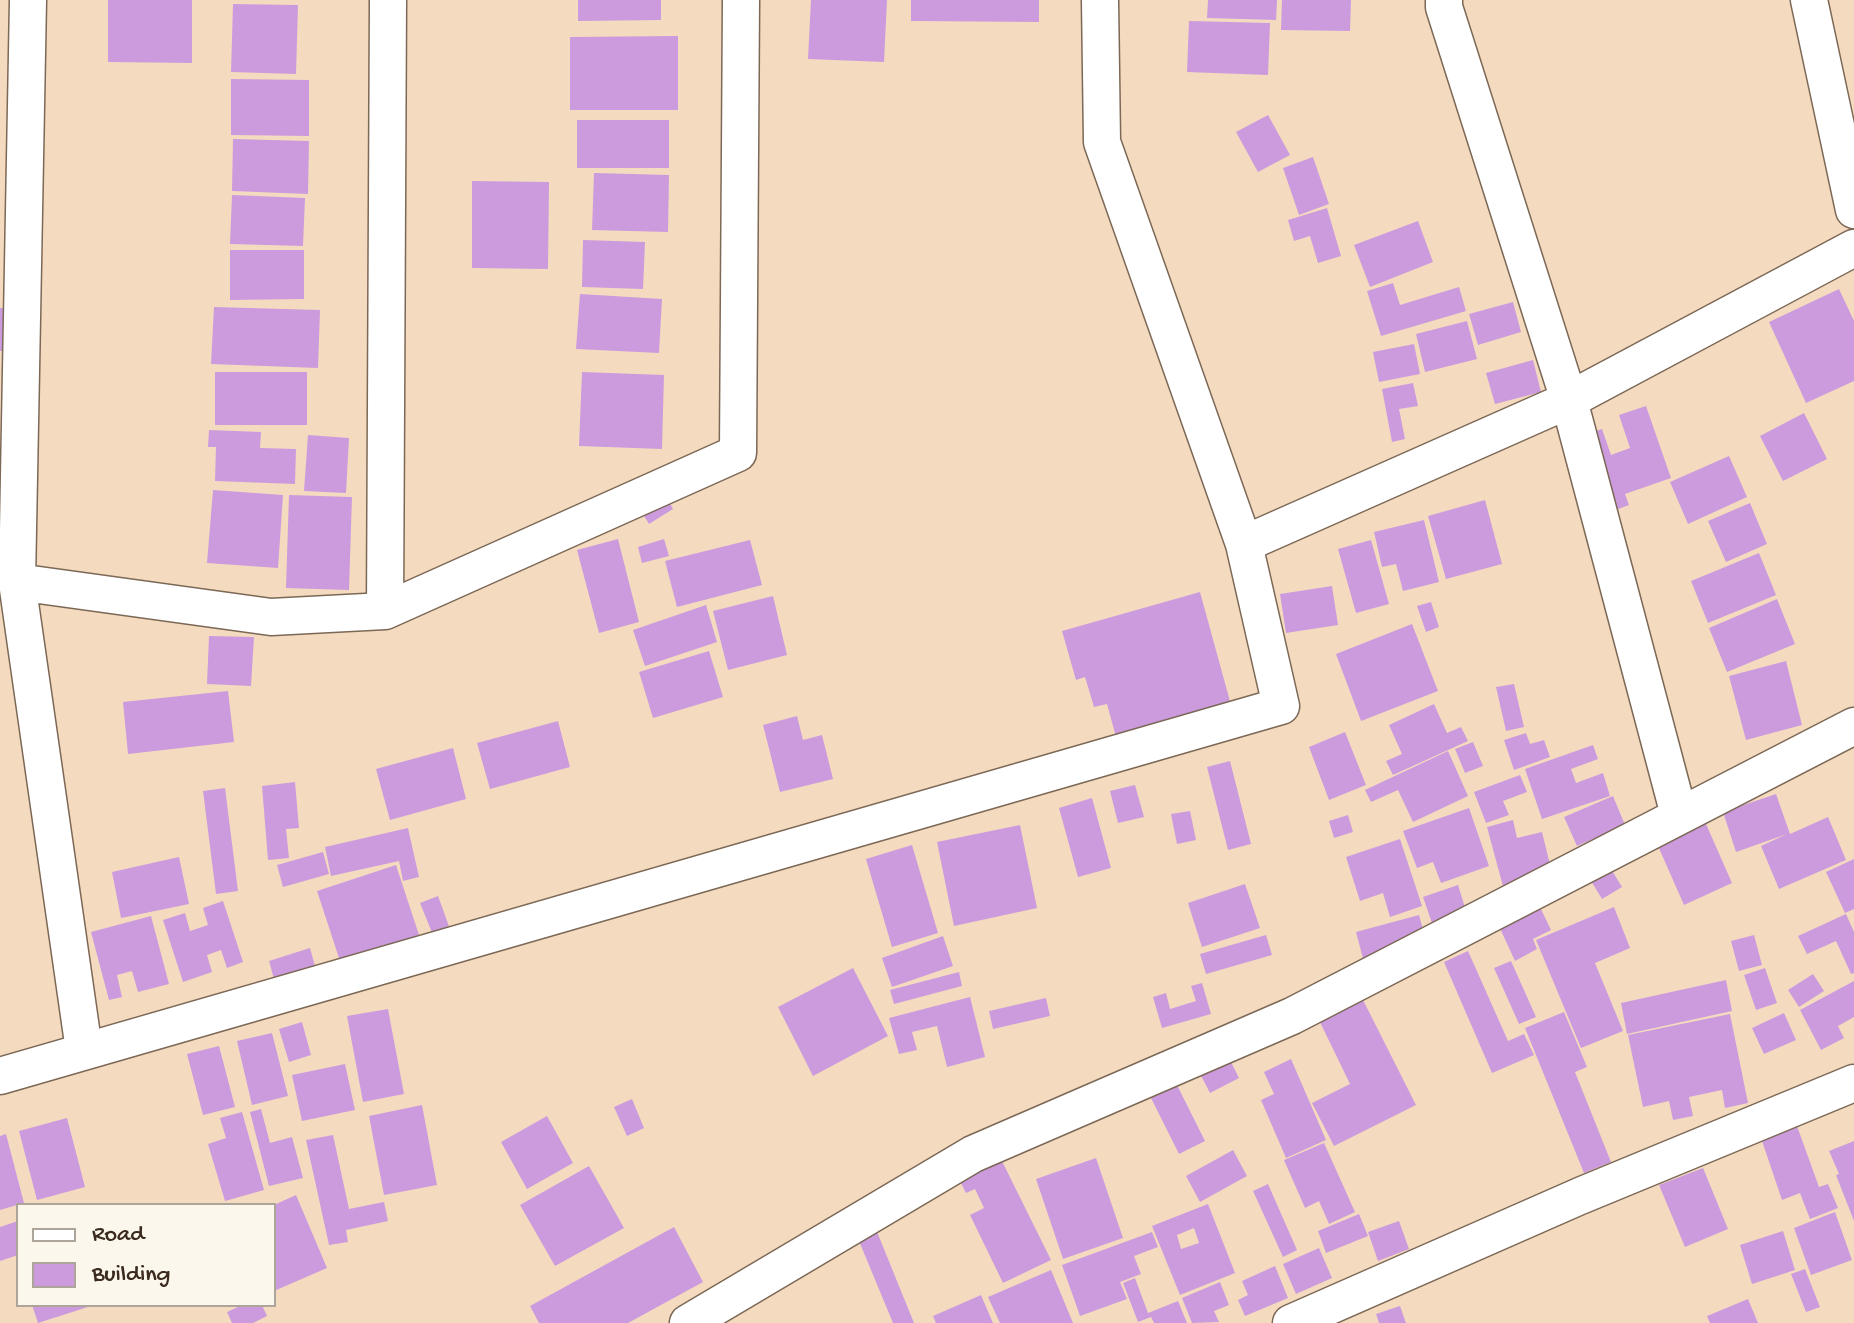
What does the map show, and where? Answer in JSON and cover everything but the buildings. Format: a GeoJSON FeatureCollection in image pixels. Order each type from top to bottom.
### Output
{"type":"FeatureCollection","features":[{"type":"Feature","properties":{"kind":"street"},"geometry":{"type":"LineString","coordinates":[[28,0],[17,582],[84,1050]]}},
{"type":"Feature","properties":{"kind":"street"},"geometry":{"type":"LineString","coordinates":[[385,611],[388,0]]}},
{"type":"Feature","properties":{"kind":"street"},"geometry":{"type":"LineString","coordinates":[[17,582],[271,617],[385,611],[738,453],[741,0]]}},
{"type":"Feature","properties":{"kind":"street"},"geometry":{"type":"LineString","coordinates":[[0,1076],[1281,706],[1244,544],[1102,142],[1100,0]]}},
{"type":"Feature","properties":{"kind":"street"},"geometry":{"type":"LineString","coordinates":[[1444,0],[1569,400],[1679,815]]}},
{"type":"Feature","properties":{"kind":"street"},"geometry":{"type":"LineString","coordinates":[[1809,0],[1854,210]]}},
{"type":"Feature","properties":{"kind":"street"},"geometry":{"type":"LineString","coordinates":[[1244,544],[1569,400],[1854,248]]}},
{"type":"Feature","properties":{"kind":"street"},"geometry":{"type":"LineString","coordinates":[[688,1323],[973,1154],[1292,1016],[1854,726]]}},
{"type":"Feature","properties":{"kind":"street"},"geometry":{"type":"LineString","coordinates":[[1291,1323],[1580,1196],[1854,1083]]}}]}
